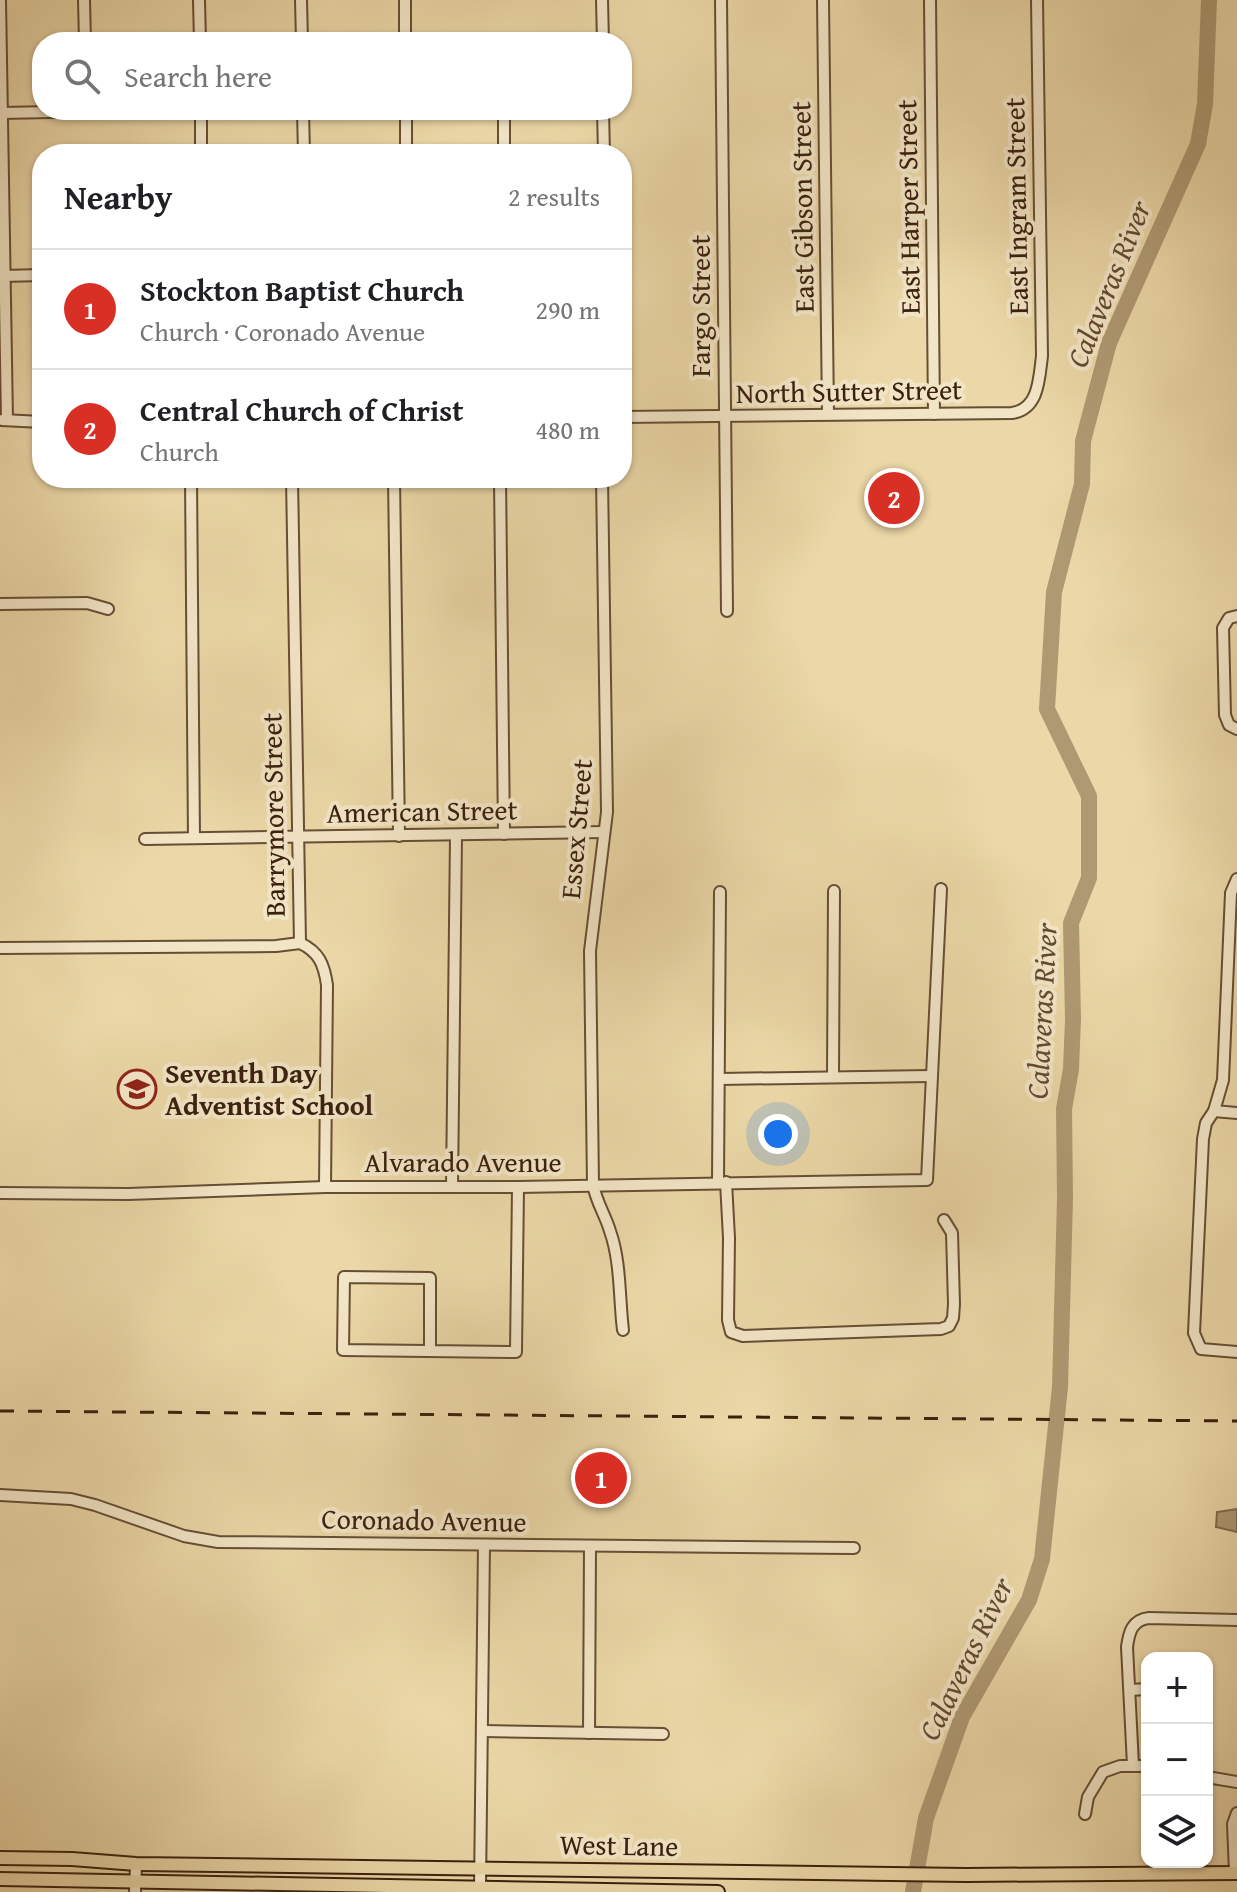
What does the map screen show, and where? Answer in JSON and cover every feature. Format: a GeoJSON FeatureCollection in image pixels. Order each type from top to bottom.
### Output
{"type":"FeatureCollection","features":[{"type":"Feature","properties":{"kind":"main road","name":"West Lane"},"geometry":{"type":"LineString","coordinates":[[0,1858],[136,1864],[481,1866],[966,1875],[1236,1873]]}},
{"type":"Feature","properties":{"kind":"main road"},"geometry":{"type":"LineString","coordinates":[[608,1889],[631,1883],[665,1883],[673,1878],[675,1870]]}},
{"type":"Feature","properties":{"kind":"main road"},"geometry":{"type":"LineString","coordinates":[[704,1892],[709,1880],[734,1879],[755,1871]]}},
{"type":"Feature","properties":{"kind":"main road","name":"West Lane"},"geometry":{"type":"LineString","coordinates":[[0,1879],[135,1887],[718,1892]]}},
{"type":"Feature","properties":{"kind":"street"},"geometry":{"type":"LineString","coordinates":[[0,0],[3,420],[32,421]]}},
{"type":"Feature","properties":{"kind":"street"},"geometry":{"type":"LineString","coordinates":[[84,0],[85,32]]}},
{"type":"Feature","properties":{"kind":"street"},"geometry":{"type":"LineString","coordinates":[[199,0],[200,32]]}},
{"type":"Feature","properties":{"kind":"street"},"geometry":{"type":"LineString","coordinates":[[301,0],[302,32]]}},
{"type":"Feature","properties":{"kind":"street"},"geometry":{"type":"LineString","coordinates":[[405,0],[405,32]]}},
{"type":"Feature","properties":{"kind":"street"},"geometry":{"type":"LineString","coordinates":[[602,0],[603,32]]}},
{"type":"Feature","properties":{"kind":"street","name":"Fargo Street"},"geometry":{"type":"LineString","coordinates":[[721,0],[727,611]]}},
{"type":"Feature","properties":{"kind":"street","name":"East Gibson Street"},"geometry":{"type":"LineString","coordinates":[[823,0],[828,414]]}},
{"type":"Feature","properties":{"kind":"street","name":"East Harper Street"},"geometry":{"type":"LineString","coordinates":[[930,0],[934,414]]}},
{"type":"Feature","properties":{"kind":"street","name":"East Ingram Street"},"geometry":{"type":"LineString","coordinates":[[1027,408],[1035,396],[1042,356],[1037,0]]}},
{"type":"Feature","properties":{"kind":"street"},"geometry":{"type":"LineString","coordinates":[[1,113],[32,112]]}},
{"type":"Feature","properties":{"kind":"street"},"geometry":{"type":"LineString","coordinates":[[201,120],[201,144]]}},
{"type":"Feature","properties":{"kind":"street"},"geometry":{"type":"LineString","coordinates":[[303,120],[304,144]]}},
{"type":"Feature","properties":{"kind":"street"},"geometry":{"type":"LineString","coordinates":[[406,120],[406,144]]}},
{"type":"Feature","properties":{"kind":"street"},"geometry":{"type":"LineString","coordinates":[[504,120],[504,144]]}},
{"type":"Feature","properties":{"kind":"street"},"geometry":{"type":"LineString","coordinates":[[603,120],[604,144]]}},
{"type":"Feature","properties":{"kind":"street"},"geometry":{"type":"LineString","coordinates":[[3,276],[32,275]]}},
{"type":"Feature","properties":{"kind":"street","name":"North Sutter Street"},"geometry":{"type":"LineString","coordinates":[[632,417],[1012,413],[1027,408]]}},
{"type":"Feature","properties":{"kind":"street"},"geometry":{"type":"LineString","coordinates":[[191,488],[194,838]]}},
{"type":"Feature","properties":{"kind":"street","name":"Barrymore Street"},"geometry":{"type":"LineString","coordinates":[[292,488],[300,943],[315,951],[322,961],[327,985],[325,1187]]}},
{"type":"Feature","properties":{"kind":"street"},"geometry":{"type":"LineString","coordinates":[[394,488],[399,836]]}},
{"type":"Feature","properties":{"kind":"street"},"geometry":{"type":"LineString","coordinates":[[500,488],[504,834]]}},
{"type":"Feature","properties":{"kind":"street","name":"Essex Street"},"geometry":{"type":"LineString","coordinates":[[602,488],[607,785],[590,951],[593,1184],[596,1201],[611,1231],[623,1330]]}},
{"type":"Feature","properties":{"kind":"street"},"geometry":{"type":"LineString","coordinates":[[0,604],[87,603],[108,609]]}},
{"type":"Feature","properties":{"kind":"street"},"geometry":{"type":"LineString","coordinates":[[1233,727],[1225,715],[1223,628],[1229,618],[1237,616]]}},
{"type":"Feature","properties":{"kind":"street","name":"American Street"},"geometry":{"type":"LineString","coordinates":[[145,839],[604,832]]}},
{"type":"Feature","properties":{"kind":"street"},"geometry":{"type":"LineString","coordinates":[[452,1187],[456,836]]}},
{"type":"Feature","properties":{"kind":"street"},"geometry":{"type":"LineString","coordinates":[[1237,880],[1231,893],[1232,998],[1223,1080],[1203,1139],[1194,1333],[1198,1347],[1205,1351],[1237,1352]]}},
{"type":"Feature","properties":{"kind":"street"},"geometry":{"type":"LineString","coordinates":[[719,1079],[931,1076],[941,889]]}},
{"type":"Feature","properties":{"kind":"street"},"geometry":{"type":"LineString","coordinates":[[833,1076],[834,891]]}},
{"type":"Feature","properties":{"kind":"street"},"geometry":{"type":"LineString","coordinates":[[720,892],[719,1079],[722,1182],[729,1238],[728,1320],[731,1332],[743,1336],[841,1334],[941,1329],[949,1326],[954,1304],[952,1233],[944,1220]]}},
{"type":"Feature","properties":{"kind":"street"},"geometry":{"type":"LineString","coordinates":[[0,948],[276,946],[300,943]]}},
{"type":"Feature","properties":{"kind":"street","name":"Alvarado Avenue"},"geometry":{"type":"LineString","coordinates":[[0,1193],[927,1180],[931,1076]]}},
{"type":"Feature","properties":{"kind":"street"},"geometry":{"type":"LineString","coordinates":[[1214,1111],[1237,1113]]}},
{"type":"Feature","properties":{"kind":"street"},"geometry":{"type":"LineString","coordinates":[[430,1351],[430,1278],[344,1277],[343,1350],[516,1352],[518,1187]]}},
{"type":"Feature","properties":{"kind":"street","name":"Coronado Avenue"},"geometry":{"type":"LineString","coordinates":[[0,1495],[71,1499],[184,1536],[218,1542],[854,1548]]}},
{"type":"Feature","properties":{"kind":"street"},"geometry":{"type":"LineString","coordinates":[[480,1888],[484,1545]]}},
{"type":"Feature","properties":{"kind":"street"},"geometry":{"type":"LineString","coordinates":[[589,1733],[590,1546]]}},
{"type":"Feature","properties":{"kind":"street"},"geometry":{"type":"LineString","coordinates":[[1133,1765],[1127,1647],[1133,1625],[1140,1619],[1149,1618],[1237,1620]]}},
{"type":"Feature","properties":{"kind":"street"},"geometry":{"type":"LineString","coordinates":[[1130,1690],[1141,1689]]}},
{"type":"Feature","properties":{"kind":"street"},"geometry":{"type":"LineString","coordinates":[[483,1731],[663,1734]]}},
{"type":"Feature","properties":{"kind":"street"},"geometry":{"type":"LineString","coordinates":[[1085,1814],[1088,1797],[1103,1772],[1109,1768],[1141,1766]]}},
{"type":"Feature","properties":{"kind":"street"},"geometry":{"type":"LineString","coordinates":[[1213,1778],[1237,1782]]}},
{"type":"Feature","properties":{"kind":"street"},"geometry":{"type":"LineString","coordinates":[[1236,1802],[1233,1824],[1236,1873]]}},
{"type":"Feature","properties":{"kind":"street"},"geometry":{"type":"LineString","coordinates":[[135,1887],[136,1864]]}},
{"type":"Feature","properties":{"kind":"shaded area"},"geometry":{"type":"Polygon","coordinates":[[[1237,1509],[1237,1532],[1216,1527],[1217,1512],[1237,1509]]]}},
{"type":"Feature","properties":{"kind":"waterway","name":"Calaveras River"},"geometry":{"type":"LineString","coordinates":[[913,1892],[926,1818],[962,1717],[1029,1600],[1042,1559],[1060,1387],[1064,1109],[1071,1069],[1073,1019],[1071,923],[1089,878],[1089,796],[1047,709],[1054,592],[1082,484],[1083,441],[1109,343],[1198,144],[1205,104],[1209,0]]}},
{"type":"Feature","properties":{"kind":"railway"},"geometry":{"type":"LineString","coordinates":[[0,1411],[1237,1421]]}},
{"type":"Feature","properties":{"kind":"place","name":"Central Church of Christ"},"geometry":{"type":"Point","coordinates":[894,498]}},
{"type":"Feature","properties":{"kind":"place","name":"Seventh Day Adventist School"},"geometry":{"type":"Point","coordinates":[137,1089]}},
{"type":"Feature","properties":{"kind":"place","name":"Stockton Baptist Church"},"geometry":{"type":"Point","coordinates":[601,1478]}}]}
